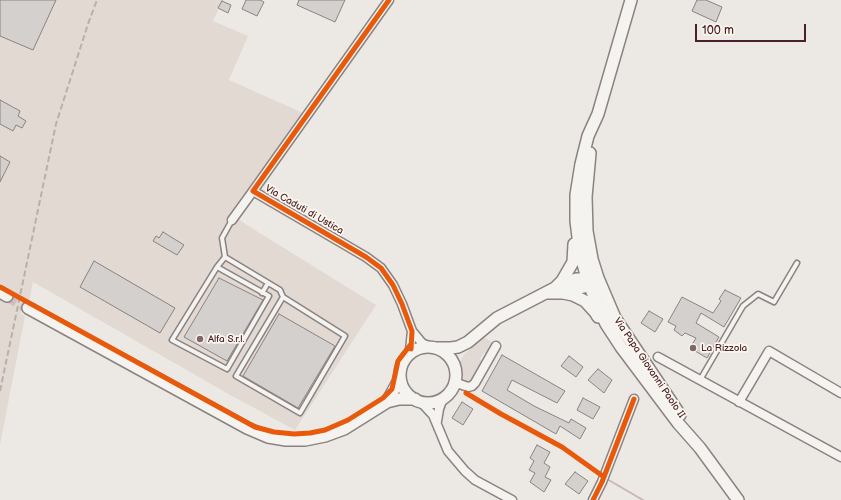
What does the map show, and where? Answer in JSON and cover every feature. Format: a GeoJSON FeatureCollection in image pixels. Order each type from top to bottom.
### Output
{"type":"FeatureCollection","features":[{"type":"Feature","properties":{"kind":"street","name":"Via Caduti di Ustica"},"geometry":{"type":"LineString","coordinates":[[232,220],[389,0]]}},
{"type":"Feature","properties":{"kind":"street","name":"Via Papa Giovanni Paolo II"},"geometry":{"type":"LineString","coordinates":[[630,0],[595,122],[588,163],[586,204],[587,231],[597,304],[606,324],[631,360],[678,423],[700,448],[738,500]]}},
{"type":"Feature","properties":{"kind":"street","name":"Via Papa Giovanni Paolo II"},"geometry":{"type":"LineString","coordinates":[[595,122],[588,136],[579,173],[576,195],[576,221],[580,253],[593,280],[615,318],[691,430],[700,448]]}},
{"type":"Feature","properties":{"kind":"street","name":"Via Papa Giovanni Paolo II"},"geometry":{"type":"LineString","coordinates":[[579,173],[575,180],[573,190],[573,262],[555,291],[573,295],[585,301],[595,312],[620,353],[631,360]]}},
{"type":"Feature","properties":{"kind":"street","name":"Via Caduti di Ustica"},"geometry":{"type":"LineString","coordinates":[[253,191],[366,257],[380,268],[393,285],[412,331],[422,343],[434,348]]}},
{"type":"Feature","properties":{"kind":"street"},"geometry":{"type":"LineString","coordinates":[[387,402],[399,380],[402,365],[407,356],[416,349],[458,347],[468,342],[497,318],[535,298],[555,291],[584,287],[593,280]]}},
{"type":"Feature","properties":{"kind":"street"},"geometry":{"type":"LineString","coordinates":[[28,308],[241,425],[268,437],[286,440],[305,440],[325,436],[344,429],[387,402],[399,399],[433,402],[443,398],[452,389],[459,357],[468,342]]}},
{"type":"Feature","properties":{"kind":"street","name":"Via Caduti di Ustica"},"geometry":{"type":"LineString","coordinates":[[407,356],[410,350],[412,331]]}},
{"type":"Feature","properties":{"kind":"street"},"geometry":{"type":"LineString","coordinates":[[454,382],[468,387],[472,386],[496,346]]}},
{"type":"Feature","properties":{"kind":"street"},"geometry":{"type":"LineString","coordinates":[[434,348],[444,352],[451,359],[455,371]]}},
{"type":"Feature","properties":{"kind":"street"},"geometry":{"type":"LineString","coordinates":[[739,402],[769,351],[841,393]]}},
{"type":"Feature","properties":{"kind":"street"},"geometry":{"type":"LineString","coordinates":[[658,357],[841,457]]}},
{"type":"Feature","properties":{"kind":"street"},"geometry":{"type":"LineString","coordinates":[[400,372],[405,391],[428,408],[436,422],[448,450],[465,472],[475,480],[512,500]]}},
{"type":"Feature","properties":{"kind":"street"},"geometry":{"type":"LineString","coordinates":[[436,422],[443,398]]}},
{"type":"Feature","properties":{"kind":"street"},"geometry":{"type":"LineString","coordinates":[[593,500],[602,482],[634,399]]}},
{"type":"Feature","properties":{"kind":"lane"},"geometry":{"type":"LineString","coordinates":[[217,267],[269,296],[227,370],[172,340],[217,267],[225,257],[222,238],[232,220]]}},
{"type":"Feature","properties":{"kind":"lane"},"geometry":{"type":"LineString","coordinates":[[225,257],[280,290],[283,297],[345,336],[300,413],[236,376],[283,297]]}},
{"type":"Feature","properties":{"kind":"lane"},"geometry":{"type":"LineString","coordinates":[[700,380],[743,306],[758,294],[774,302],[797,263]]}},
{"type":"Feature","properties":{"kind":"lane"},"geometry":{"type":"LineString","coordinates":[[262,293],[268,283]]}},
{"type":"Feature","properties":{"kind":"shaded area"},"geometry":{"type":"Polygon","coordinates":[[[0,0],[223,0],[213,21],[248,36],[229,80],[303,113],[230,213],[376,305],[295,430],[232,396],[33,282],[29,301],[24,299],[21,314],[25,316],[0,445],[0,0]]]}},
{"type":"Feature","properties":{"kind":"shaded area"},"geometry":{"type":"Polygon","coordinates":[[[482,336],[493,343],[487,353],[484,353],[480,359],[483,362],[472,380],[467,382],[461,376],[460,362],[463,356],[482,336]]]}},
{"type":"Feature","properties":{"kind":"building"},"geometry":{"type":"Polygon","coordinates":[[[0,0],[56,0],[33,50],[0,36],[0,0]]]}},
{"type":"Feature","properties":{"kind":"building"},"geometry":{"type":"Polygon","coordinates":[[[246,0],[260,0],[264,2],[257,16],[242,9],[246,0]]]}},
{"type":"Feature","properties":{"kind":"building"},"geometry":{"type":"Polygon","coordinates":[[[299,0],[345,0],[335,22],[297,5],[299,0]]]}},
{"type":"Feature","properties":{"kind":"building"},"geometry":{"type":"Polygon","coordinates":[[[697,0],[706,0],[722,7],[716,22],[692,11],[697,0]]]}},
{"type":"Feature","properties":{"kind":"building"},"geometry":{"type":"Polygon","coordinates":[[[222,1],[231,5],[228,13],[218,8],[222,1]]]}},
{"type":"Feature","properties":{"kind":"building"},"geometry":{"type":"Polygon","coordinates":[[[0,100],[20,111],[18,116],[26,121],[22,128],[16,125],[13,131],[0,124],[0,100]]]}},
{"type":"Feature","properties":{"kind":"building"},"geometry":{"type":"Polygon","coordinates":[[[0,156],[10,162],[0,182],[0,156]]]}},
{"type":"Feature","properties":{"kind":"building"},"geometry":{"type":"Polygon","coordinates":[[[163,232],[184,245],[177,255],[153,241],[156,236],[159,238],[163,232]]]}},
{"type":"Feature","properties":{"kind":"building"},"geometry":{"type":"Polygon","coordinates":[[[94,261],[175,308],[160,333],[80,287],[94,261]]]}},
{"type":"Feature","properties":{"kind":"building"},"geometry":{"type":"Polygon","coordinates":[[[219,278],[263,300],[227,361],[184,337],[219,278]]]}},
{"type":"Feature","properties":{"kind":"building"},"geometry":{"type":"Polygon","coordinates":[[[725,290],[741,298],[724,327],[701,313],[696,323],[719,337],[707,358],[690,348],[696,338],[685,333],[682,336],[674,330],[676,326],[668,322],[682,297],[713,313],[721,301],[719,299],[725,290]]]}},
{"type":"Feature","properties":{"kind":"building"},"geometry":{"type":"Polygon","coordinates":[[[649,311],[663,319],[655,332],[641,323],[649,311]]]}},
{"type":"Feature","properties":{"kind":"building"},"geometry":{"type":"Polygon","coordinates":[[[279,314],[335,346],[298,408],[243,376],[279,314]]]}},
{"type":"Feature","properties":{"kind":"building"},"geometry":{"type":"Polygon","coordinates":[[[502,355],[565,391],[557,403],[512,380],[507,390],[534,406],[569,423],[571,419],[586,428],[580,439],[560,426],[556,434],[482,391],[502,355]]]}},
{"type":"Feature","properties":{"kind":"building"},"geometry":{"type":"Polygon","coordinates":[[[569,356],[583,367],[576,377],[561,366],[569,356]]]}},
{"type":"Feature","properties":{"kind":"building"},"geometry":{"type":"Polygon","coordinates":[[[598,369],[612,380],[604,393],[588,380],[598,369]]]}},
{"type":"Feature","properties":{"kind":"building"},"geometry":{"type":"Polygon","coordinates":[[[583,398],[600,407],[593,419],[577,410],[583,398]]]}},
{"type":"Feature","properties":{"kind":"building"},"geometry":{"type":"Polygon","coordinates":[[[462,402],[473,409],[463,425],[452,418],[462,402]]]}},
{"type":"Feature","properties":{"kind":"building"},"geometry":{"type":"Polygon","coordinates":[[[537,445],[550,452],[544,463],[550,467],[545,477],[551,480],[544,492],[530,482],[535,473],[529,470],[534,461],[530,458],[537,445]]]}},
{"type":"Feature","properties":{"kind":"building"},"geometry":{"type":"Polygon","coordinates":[[[575,472],[588,481],[579,494],[565,484],[575,472]]]}},
{"type":"Feature","properties":{"kind":"waterway"},"geometry":{"type":"LineString","coordinates":[[607,479],[643,500]]}},
{"type":"Feature","properties":{"kind":"tunnel"},"geometry":{"type":"LineString","coordinates":[[7,296],[28,308]]}},
{"type":"Feature","properties":{"kind":"railway"},"geometry":{"type":"LineString","coordinates":[[0,391],[56,124],[97,0]]}},
{"type":"Feature","properties":{"kind":"cycle path"},"geometry":{"type":"LineString","coordinates":[[389,0],[253,191],[366,257],[381,268],[393,285],[402,304],[412,331],[411,349]]}},
{"type":"Feature","properties":{"kind":"cycle path"},"geometry":{"type":"LineString","coordinates":[[0,287],[255,427],[274,432],[294,434],[325,430],[348,420],[383,398],[392,389],[398,361],[411,344]]}},
{"type":"Feature","properties":{"kind":"cycle path"},"geometry":{"type":"LineString","coordinates":[[466,393],[562,447],[604,477]]}},
{"type":"Feature","properties":{"kind":"cycle path"},"geometry":{"type":"LineString","coordinates":[[593,500],[602,482],[634,399]]}},
{"type":"Feature","properties":{"kind":"place","name":"Alfa S.r.l."},"geometry":{"type":"Point","coordinates":[200,339]}},
{"type":"Feature","properties":{"kind":"place","name":"La Rizzola"},"geometry":{"type":"Point","coordinates":[693,348]}}]}
